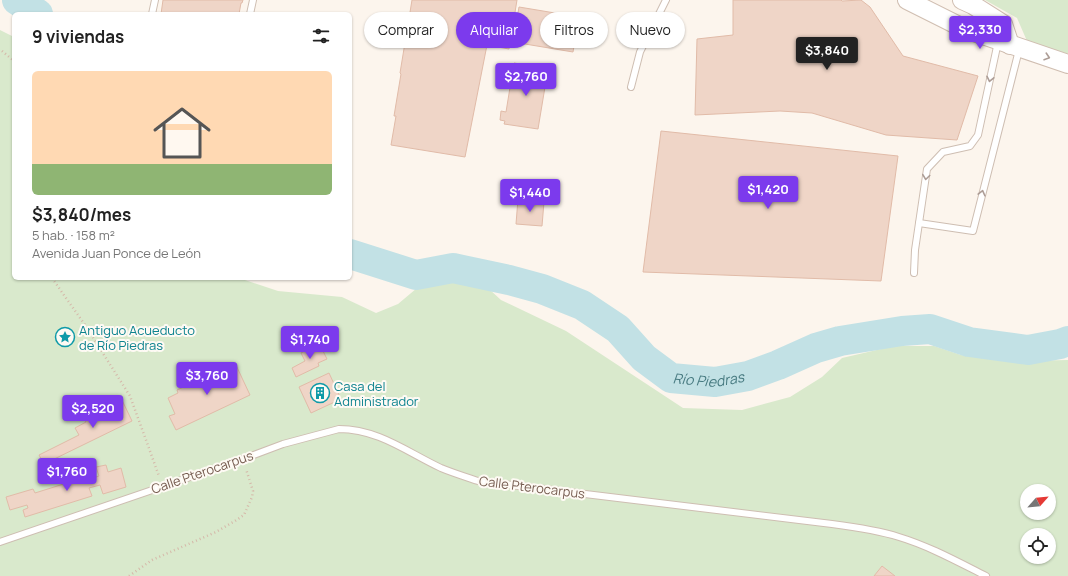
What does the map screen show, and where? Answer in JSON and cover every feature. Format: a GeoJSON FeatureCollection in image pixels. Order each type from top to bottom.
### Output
{"type":"FeatureCollection","features":[{"type":"Feature","properties":{"kind":"street"},"geometry":{"type":"LineString","coordinates":[[907,0],[965,29],[1068,64]]}},
{"type":"Feature","properties":{"kind":"street"},"geometry":{"type":"LineString","coordinates":[[962,0],[1003,24],[1009,45]]}},
{"type":"Feature","properties":{"kind":"lane"},"geometry":{"type":"LineString","coordinates":[[152,12],[155,0]]}},
{"type":"Feature","properties":{"kind":"lane"},"geometry":{"type":"LineString","coordinates":[[250,12],[253,0]]}},
{"type":"Feature","properties":{"kind":"lane"},"geometry":{"type":"LineString","coordinates":[[630,87],[640,52],[666,0]]}},
{"type":"Feature","properties":{"kind":"lane"},"geometry":{"type":"LineString","coordinates":[[914,273],[915,250],[927,169],[943,152],[970,146],[978,135],[1009,45]]}},
{"type":"Feature","properties":{"kind":"lane"},"geometry":{"type":"LineString","coordinates":[[919,223],[972,231],[1009,45]]}},
{"type":"Feature","properties":{"kind":"lane","name":"Calle Pterocarpus"},"geometry":{"type":"LineString","coordinates":[[0,542],[283,444],[339,429],[358,430],[371,433],[442,468],[478,481],[873,530],[900,537],[946,556],[986,576]]}},
{"type":"Feature","properties":{"kind":"path"},"geometry":{"type":"LineString","coordinates":[[2,51],[12,59]]}},
{"type":"Feature","properties":{"kind":"path"},"geometry":{"type":"LineString","coordinates":[[53,280],[85,325],[130,396],[162,486]]}},
{"type":"Feature","properties":{"kind":"path"},"geometry":{"type":"LineString","coordinates":[[130,576],[152,560],[216,532],[244,514],[252,497],[253,491],[243,459]]}},
{"type":"Feature","properties":{"kind":"green space"},"geometry":{"type":"Polygon","coordinates":[[[985,0],[1068,0],[1068,54],[1027,41],[1017,18],[985,0]]]}},
{"type":"Feature","properties":{"kind":"green space"},"geometry":{"type":"Polygon","coordinates":[[[0,30],[12,36],[12,280],[245,280],[278,291],[342,297],[376,313],[398,304],[454,257],[501,300],[566,331],[683,408],[742,410],[790,397],[822,377],[842,358],[894,346],[934,346],[961,355],[1022,361],[1068,360],[1068,576],[0,576],[0,30]]]}},
{"type":"Feature","properties":{"kind":"building"},"geometry":{"type":"Polygon","coordinates":[[[163,0],[243,0],[239,12],[161,12],[163,0]]]}},
{"type":"Feature","properties":{"kind":"building"},"geometry":{"type":"Polygon","coordinates":[[[412,0],[517,0],[515,12],[456,12],[456,48],[486,48],[465,157],[391,145],[404,48],[448,48],[448,12],[410,12],[412,0]]]}},
{"type":"Feature","properties":{"kind":"building"},"geometry":{"type":"Polygon","coordinates":[[[733,0],[861,0],[870,7],[903,56],[978,76],[957,140],[886,135],[812,113],[780,111],[695,115],[697,39],[733,35],[733,0]]]}},
{"type":"Feature","properties":{"kind":"building"},"geometry":{"type":"Polygon","coordinates":[[[519,7],[549,12],[540,12],[540,46],[532,45],[532,12],[518,12],[519,7]]]}},
{"type":"Feature","properties":{"kind":"building"},"geometry":{"type":"Polygon","coordinates":[[[549,48],[574,48],[573,52],[549,48]]]}},
{"type":"Feature","properties":{"kind":"building"},"geometry":{"type":"Polygon","coordinates":[[[514,63],[548,69],[538,129],[504,124],[505,121],[500,120],[501,111],[506,112],[514,63]]]}},
{"type":"Feature","properties":{"kind":"building"},"geometry":{"type":"Polygon","coordinates":[[[661,131],[898,156],[881,281],[643,272],[661,131]]]}},
{"type":"Feature","properties":{"kind":"building"},"geometry":{"type":"Polygon","coordinates":[[[518,199],[544,202],[542,226],[516,224],[518,199]]]}},
{"type":"Feature","properties":{"kind":"building"},"geometry":{"type":"Polygon","coordinates":[[[319,343],[327,359],[318,363],[319,366],[296,377],[292,368],[305,361],[301,353],[319,343]]]}},
{"type":"Feature","properties":{"kind":"building"},"geometry":{"type":"Polygon","coordinates":[[[235,363],[250,395],[176,430],[169,416],[175,414],[168,398],[178,393],[177,390],[235,363]]]}},
{"type":"Feature","properties":{"kind":"building","name":"Casa del Administrador"},"geometry":{"type":"Polygon","coordinates":[[[329,373],[341,399],[311,413],[299,387],[329,373]]]}},
{"type":"Feature","properties":{"kind":"building"},"geometry":{"type":"Polygon","coordinates":[[[121,398],[132,421],[44,464],[39,455],[79,435],[75,428],[86,422],[83,416],[121,398]]]}},
{"type":"Feature","properties":{"kind":"building"},"geometry":{"type":"Polygon","coordinates":[[[106,465],[108,472],[121,468],[126,487],[103,494],[100,485],[89,488],[92,496],[25,517],[23,510],[28,508],[27,505],[10,510],[6,497],[33,489],[35,493],[86,477],[87,480],[99,476],[96,467],[106,465]]]}},
{"type":"Feature","properties":{"kind":"building"},"geometry":{"type":"Polygon","coordinates":[[[882,566],[895,576],[874,576],[882,566]]]}},
{"type":"Feature","properties":{"kind":"waterway","name":"Río Piedras"},"geometry":{"type":"LineString","coordinates":[[17,0],[35,12]]}},
{"type":"Feature","properties":{"kind":"waterway","name":"Río Piedras"},"geometry":{"type":"LineString","coordinates":[[352,255],[416,275],[453,268],[542,289],[582,305],[618,329],[644,358],[671,378],[715,382],[748,376],[778,365],[816,348],[840,341],[902,331],[930,329],[969,342],[1028,350],[1068,341]]}},
{"type":"Feature","properties":{"kind":"place","name":"Antiguo Acueducto de Río Piedras"},"geometry":{"type":"Point","coordinates":[65,337]}},
{"type":"Feature","properties":{"kind":"place","name":"Casa del Administrador"},"geometry":{"type":"Point","coordinates":[320,393]}}]}
